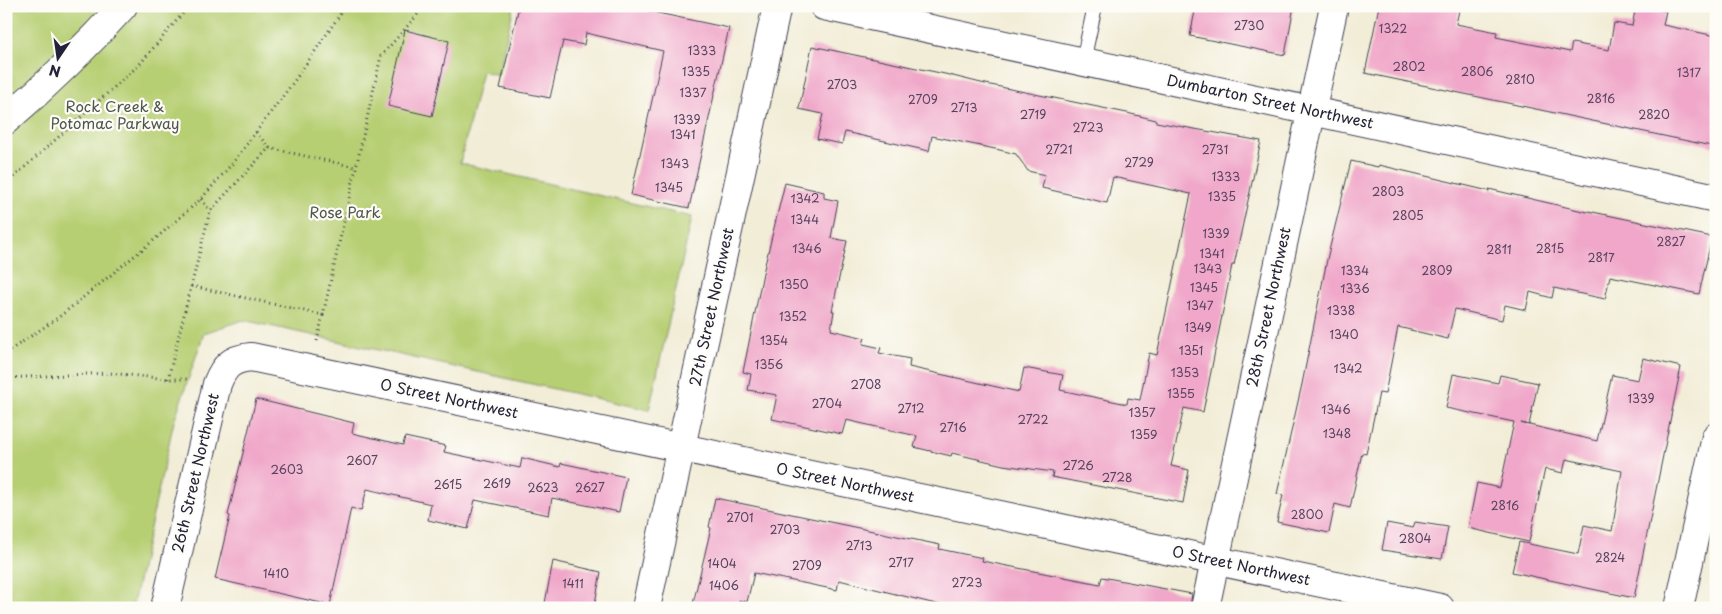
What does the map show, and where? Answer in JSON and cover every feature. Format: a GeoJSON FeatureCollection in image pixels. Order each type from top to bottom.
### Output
{"type":"FeatureCollection","features":[{"type":"Feature","properties":{"kind":"street"},"geometry":{"type":"LineString","coordinates":[[6,120],[47,85],[93,40],[123,6]]}},
{"type":"Feature","properties":{"kind":"street","name":"27th Street Northwest"},"geometry":{"type":"LineString","coordinates":[[646,608],[777,6]]}},
{"type":"Feature","properties":{"kind":"street","name":"Dumbarton Street Northwest"},"geometry":{"type":"LineString","coordinates":[[824,6],[1716,198]]}},
{"type":"Feature","properties":{"kind":"street","name":"28th Street Northwest"},"geometry":{"type":"LineString","coordinates":[[1205,608],[1334,6]]}},
{"type":"Feature","properties":{"kind":"street","name":"O Street Northwest"},"geometry":{"type":"LineString","coordinates":[[251,357],[1440,608]]}},
{"type":"Feature","properties":{"kind":"street","name":"26th Street Northwest"},"geometry":{"type":"LineString","coordinates":[[165,608],[216,384],[223,370],[230,363],[240,358],[251,357]]}},
{"type":"Feature","properties":{"kind":"street"},"geometry":{"type":"LineString","coordinates":[[1679,608],[1716,437]]}},
{"type":"Feature","properties":{"kind":"lane"},"geometry":{"type":"LineString","coordinates":[[1082,61],[1094,6]]}},
{"type":"Feature","properties":{"kind":"path"},"geometry":{"type":"LineString","coordinates":[[6,184],[139,65],[189,6]]}},
{"type":"Feature","properties":{"kind":"path"},"geometry":{"type":"LineString","coordinates":[[6,353],[59,317],[201,199],[232,164],[295,80],[346,6]]}},
{"type":"Feature","properties":{"kind":"path"},"geometry":{"type":"LineString","coordinates":[[191,286],[323,314],[381,56],[425,6]]}},
{"type":"Feature","properties":{"kind":"path"},"geometry":{"type":"LineString","coordinates":[[256,132],[269,148],[355,168]]}},
{"type":"Feature","properties":{"kind":"path"},"geometry":{"type":"LineString","coordinates":[[168,379],[210,211],[269,148]]}},
{"type":"Feature","properties":{"kind":"path"},"geometry":{"type":"LineString","coordinates":[[201,199],[210,211]]}},
{"type":"Feature","properties":{"kind":"path"},"geometry":{"type":"LineString","coordinates":[[6,378],[109,373],[184,380]]}},
{"type":"Feature","properties":{"kind":"green space","name":"Rose Park"},"geometry":{"type":"Polygon","coordinates":[[[6,6],[514,6],[498,75],[482,71],[460,163],[692,217],[649,410],[243,320],[204,333],[174,421],[132,608],[6,608],[6,6]]]}},
{"type":"Feature","properties":{"kind":"building"},"geometry":{"type":"Polygon","coordinates":[[[519,6],[624,6],[729,28],[689,208],[631,195],[663,51],[586,33],[584,45],[563,41],[550,98],[500,88],[519,6]]]}},
{"type":"Feature","properties":{"kind":"building"},"geometry":{"type":"Polygon","coordinates":[[[1196,6],[1294,6],[1285,55],[1190,36],[1196,6]]]}},
{"type":"Feature","properties":{"kind":"building"},"geometry":{"type":"Polygon","coordinates":[[[1379,6],[1460,6],[1456,24],[1497,32],[1496,37],[1570,52],[1572,43],[1609,50],[1614,23],[1632,26],[1636,6],[1666,11],[1663,25],[1716,36],[1716,147],[1365,73],[1379,6]]]}},
{"type":"Feature","properties":{"kind":"building"},"geometry":{"type":"Polygon","coordinates":[[[405,30],[449,41],[432,116],[388,106],[405,30]]]}},
{"type":"Feature","properties":{"kind":"building"},"geometry":{"type":"Polygon","coordinates":[[[812,46],[1127,113],[1156,120],[1156,122],[1261,141],[1234,265],[1232,265],[1203,412],[1184,408],[1171,466],[1189,470],[1183,503],[1052,477],[1053,472],[1003,465],[952,453],[951,456],[914,447],[917,436],[846,420],[842,434],[772,419],[777,395],[748,390],[751,374],[743,372],[763,273],[785,183],[824,192],[824,198],[838,201],[831,238],[847,241],[832,311],[834,311],[831,330],[865,338],[863,344],[881,348],[879,353],[910,359],[909,367],[1019,392],[1024,368],[1063,375],[1060,390],[1127,404],[1128,398],[1140,400],[1149,353],[1157,355],[1191,194],[1113,177],[1107,203],[1042,188],[1045,175],[1028,171],[1016,154],[1000,150],[932,136],[929,151],[845,132],[842,144],[817,139],[823,114],[799,109],[812,46]]]}},
{"type":"Feature","properties":{"kind":"building"},"geometry":{"type":"Polygon","coordinates":[[[1351,161],[1378,167],[1379,165],[1489,191],[1489,189],[1587,212],[1712,237],[1699,294],[1610,276],[1605,299],[1554,288],[1552,298],[1530,292],[1526,310],[1505,305],[1502,320],[1455,309],[1448,339],[1398,327],[1385,394],[1379,393],[1366,454],[1362,453],[1350,508],[1335,504],[1329,533],[1277,522],[1283,495],[1277,494],[1328,255],[1351,161]]]}},
{"type":"Feature","properties":{"kind":"building"},"geometry":{"type":"Polygon","coordinates":[[[1643,358],[1681,367],[1634,598],[1512,572],[1519,542],[1578,554],[1584,525],[1612,531],[1622,471],[1566,459],[1563,473],[1545,469],[1529,542],[1468,528],[1477,483],[1500,488],[1514,422],[1446,408],[1453,374],[1498,383],[1500,375],[1538,383],[1529,425],[1597,441],[1612,375],[1638,380],[1643,358]]]}},
{"type":"Feature","properties":{"kind":"building"},"geometry":{"type":"Polygon","coordinates":[[[256,399],[354,423],[352,433],[403,445],[405,437],[446,446],[444,452],[520,468],[522,458],[560,467],[561,463],[626,477],[619,512],[552,498],[549,515],[475,500],[468,529],[428,520],[431,504],[367,489],[361,511],[351,508],[330,605],[215,579],[230,516],[228,515],[256,399]]]}},
{"type":"Feature","properties":{"kind":"building"},"geometry":{"type":"Polygon","coordinates":[[[715,498],[940,545],[939,549],[983,558],[982,561],[1100,584],[1102,577],[1192,594],[1190,608],[952,608],[839,580],[837,590],[754,573],[747,602],[739,600],[737,608],[692,608],[711,528],[709,527],[715,498]]]}},
{"type":"Feature","properties":{"kind":"building"},"geometry":{"type":"Polygon","coordinates":[[[1415,522],[1448,527],[1442,559],[1382,550],[1387,523],[1413,528],[1415,522]]]}},
{"type":"Feature","properties":{"kind":"building"},"geometry":{"type":"Polygon","coordinates":[[[553,561],[601,572],[594,608],[544,608],[553,561]]]}},
{"type":"Feature","properties":{"kind":"park label","name":"Rock Creek & Potomac Parkway"},"geometry":{"type":"Point","coordinates":[115,116]}}]}
